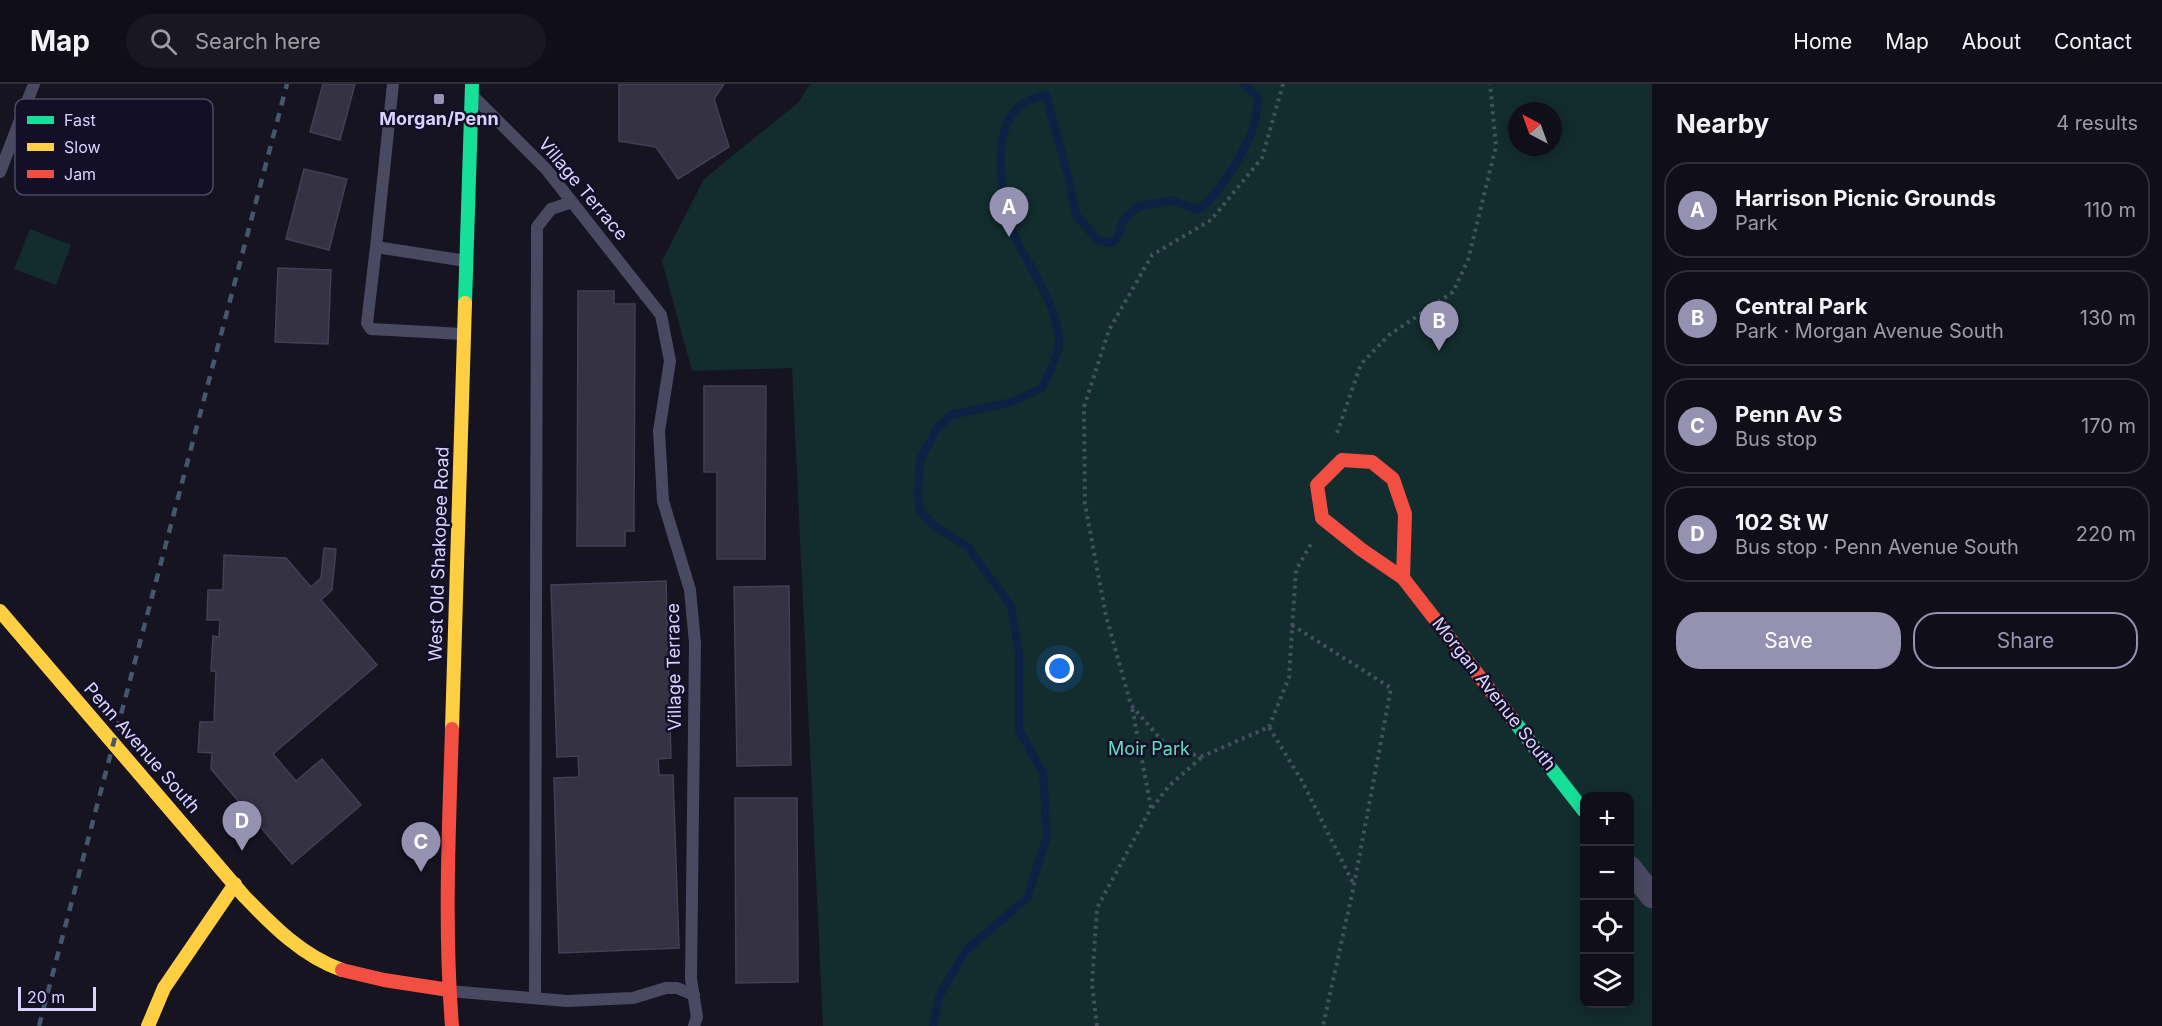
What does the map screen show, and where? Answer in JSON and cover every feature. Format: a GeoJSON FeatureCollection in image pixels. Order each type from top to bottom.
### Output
{"type":"FeatureCollection","features":[{"type":"Feature","properties":{"kind":"main road","name":"West Old Shakopee Road"},"geometry":{"type":"LineString","coordinates":[[452,1026],[449,990],[449,833],[471,89]]}},
{"type":"Feature","properties":{"kind":"main road"},"geometry":{"type":"LineString","coordinates":[[1322,518],[1317,485],[1342,460],[1372,462],[1393,479],[1405,514],[1403,578]]}},
{"type":"Feature","properties":{"kind":"main road","name":"Morgan Avenue South"},"geometry":{"type":"LineString","coordinates":[[1322,518],[1362,550],[1403,578],[1580,806]]}},
{"type":"Feature","properties":{"kind":"main road","name":"Penn Avenue South"},"geometry":{"type":"LineString","coordinates":[[0,611],[11,632],[235,884],[281,932],[304,951],[323,962],[360,975],[449,990]]}},
{"type":"Feature","properties":{"kind":"main road"},"geometry":{"type":"LineString","coordinates":[[148,1026],[164,988],[235,884]]}},
{"type":"Feature","properties":{"kind":"street"},"geometry":{"type":"LineString","coordinates":[[1634,874],[1652,896]]}},
{"type":"Feature","properties":{"kind":"lane"},"geometry":{"type":"LineString","coordinates":[[28,99],[34,84]]}},
{"type":"Feature","properties":{"kind":"lane"},"geometry":{"type":"LineString","coordinates":[[393,84],[367,323],[371,329],[464,334]]}},
{"type":"Feature","properties":{"kind":"lane","name":"Village Terrace"},"geometry":{"type":"LineString","coordinates":[[471,89],[546,169],[661,315],[670,360],[659,431],[663,501],[690,590],[695,642],[691,979],[697,1017],[694,1026]]}},
{"type":"Feature","properties":{"kind":"lane"},"geometry":{"type":"LineString","coordinates":[[0,172],[15,133]]}},
{"type":"Feature","properties":{"kind":"lane"},"geometry":{"type":"LineString","coordinates":[[535,998],[537,227],[551,209],[572,202]]}},
{"type":"Feature","properties":{"kind":"lane"},"geometry":{"type":"LineString","coordinates":[[376,246],[466,261]]}},
{"type":"Feature","properties":{"kind":"lane"},"geometry":{"type":"LineString","coordinates":[[449,990],[567,1000],[633,998],[666,988],[677,988],[694,995]]}},
{"type":"Feature","properties":{"kind":"lane"},"geometry":{"type":"LineString","coordinates":[[452,1026],[462,1026]]}},
{"type":"Feature","properties":{"kind":"path"},"geometry":{"type":"LineString","coordinates":[[1151,808],[1131,705],[1106,616],[1085,504],[1084,407],[1109,330],[1152,255],[1210,220],[1262,158],[1283,84]]}},
{"type":"Feature","properties":{"kind":"path"},"geometry":{"type":"LineString","coordinates":[[1342,460],[1336,434],[1361,364],[1389,335],[1453,292],[1468,261],[1496,146],[1490,84]]}},
{"type":"Feature","properties":{"kind":"path"},"geometry":{"type":"LineString","coordinates":[[1097,1026],[1092,984],[1097,909],[1151,808],[1169,786],[1203,756],[1269,727],[1289,677],[1296,570],[1322,518]]}},
{"type":"Feature","properties":{"kind":"path"},"geometry":{"type":"LineString","coordinates":[[1292,625],[1391,688],[1354,885],[1323,1026]]}},
{"type":"Feature","properties":{"kind":"path"},"geometry":{"type":"LineString","coordinates":[[1131,705],[1170,751],[1203,756]]}},
{"type":"Feature","properties":{"kind":"path"},"geometry":{"type":"LineString","coordinates":[[1269,727],[1302,781],[1354,885]]}},
{"type":"Feature","properties":{"kind":"green space","name":"Moir Park"},"geometry":{"type":"Polygon","coordinates":[[[810,84],[1652,84],[1652,1026],[823,1026],[792,368],[692,371],[662,261],[704,179],[799,102],[810,84]]]}},
{"type":"Feature","properties":{"kind":"green space"},"geometry":{"type":"Polygon","coordinates":[[[30,229],[71,245],[56,285],[14,269],[30,229]]]}},
{"type":"Feature","properties":{"kind":"building"},"geometry":{"type":"Polygon","coordinates":[[[323,84],[355,84],[340,140],[310,132],[323,84]]]}},
{"type":"Feature","properties":{"kind":"building"},"geometry":{"type":"Polygon","coordinates":[[[619,84],[724,84],[714,99],[729,147],[678,179],[656,147],[619,141],[619,84]]]}},
{"type":"Feature","properties":{"kind":"building"},"geometry":{"type":"Polygon","coordinates":[[[304,169],[347,179],[329,250],[286,239],[304,169]]]}},
{"type":"Feature","properties":{"kind":"building"},"geometry":{"type":"Polygon","coordinates":[[[278,268],[331,270],[328,344],[275,342],[278,268]]]}},
{"type":"Feature","properties":{"kind":"building"},"geometry":{"type":"Polygon","coordinates":[[[578,291],[614,291],[614,304],[635,304],[634,531],[625,531],[625,546],[577,546],[578,291]]]}},
{"type":"Feature","properties":{"kind":"building"},"geometry":{"type":"Polygon","coordinates":[[[704,386],[766,386],[765,559],[717,559],[717,472],[704,472],[704,386]]]}},
{"type":"Feature","properties":{"kind":"building"},"geometry":{"type":"Polygon","coordinates":[[[324,548],[336,549],[332,590],[321,600],[377,665],[273,754],[296,781],[322,759],[361,805],[292,864],[211,769],[212,753],[198,752],[200,722],[214,722],[216,671],[211,671],[213,636],[219,637],[220,620],[207,620],[208,590],[223,590],[224,555],[286,558],[311,587],[321,578],[324,548]]]}},
{"type":"Feature","properties":{"kind":"building"},"geometry":{"type":"Polygon","coordinates":[[[666,581],[671,758],[658,759],[659,775],[673,775],[679,948],[559,953],[554,778],[579,777],[578,756],[557,757],[551,585],[666,581]]]}},
{"type":"Feature","properties":{"kind":"building"},"geometry":{"type":"Polygon","coordinates":[[[789,586],[791,765],[737,766],[734,587],[789,586]]]}},
{"type":"Feature","properties":{"kind":"building"},"geometry":{"type":"Polygon","coordinates":[[[735,798],[797,798],[798,982],[736,983],[735,798]]]}},
{"type":"Feature","properties":{"kind":"waterway"},"geometry":{"type":"LineString","coordinates":[[933,1026],[939,996],[967,949],[1027,898],[1047,836],[1043,773],[1019,730],[1019,654],[1011,606],[968,547],[936,527],[920,511],[918,493],[920,461],[937,428],[951,415],[1012,402],[1042,388],[1059,346],[1057,325],[1052,309],[1013,233],[1004,206],[1001,156],[1005,129],[1010,117],[1019,107],[1030,100],[1046,95],[1076,215],[1098,240],[1112,243],[1119,235],[1123,220],[1137,207],[1172,200],[1197,210],[1214,195],[1240,156],[1255,121],[1258,98],[1244,84]]}},
{"type":"Feature","properties":{"kind":"railway"},"geometry":{"type":"LineString","coordinates":[[39,1026],[287,84]]}},
{"type":"Feature","properties":{"kind":"traffic: fast"},"geometry":{"type":"LineString","coordinates":[[465,303],[472,84]]}},
{"type":"Feature","properties":{"kind":"traffic: fast"},"geometry":{"type":"LineString","coordinates":[[1514,721],[1580,806]]}},
{"type":"Feature","properties":{"kind":"traffic: slow"},"geometry":{"type":"LineString","coordinates":[[452,729],[465,303]]}},
{"type":"Feature","properties":{"kind":"traffic: slow"},"geometry":{"type":"LineString","coordinates":[[0,611],[244,896],[288,939],[314,957],[342,970]]}},
{"type":"Feature","properties":{"kind":"traffic: slow"},"geometry":{"type":"LineString","coordinates":[[148,1026],[164,988],[235,884]]}},
{"type":"Feature","properties":{"kind":"traffic: jam"},"geometry":{"type":"LineString","coordinates":[[1403,578],[1405,514],[1393,479],[1372,462],[1342,460],[1317,485],[1322,518],[1362,550],[1403,578],[1514,721]]}},
{"type":"Feature","properties":{"kind":"traffic: jam"},"geometry":{"type":"LineString","coordinates":[[452,729],[448,915],[452,1026]]}},
{"type":"Feature","properties":{"kind":"traffic: jam"},"geometry":{"type":"LineString","coordinates":[[342,970],[384,980],[449,990]]}},
{"type":"Feature","properties":{"kind":"place","name":"Morgan/Penn"},"geometry":{"type":"Point","coordinates":[439,99]}},
{"type":"Feature","properties":{"kind":"place","name":"Harrison Picnic Grounds"},"geometry":{"type":"Point","coordinates":[1009,237]}},
{"type":"Feature","properties":{"kind":"place","name":"Central Park"},"geometry":{"type":"Point","coordinates":[1439,351]}},
{"type":"Feature","properties":{"kind":"place","name":"102 St W"},"geometry":{"type":"Point","coordinates":[242,851]}},
{"type":"Feature","properties":{"kind":"place","name":"Penn Av S"},"geometry":{"type":"Point","coordinates":[421,872]}}]}
